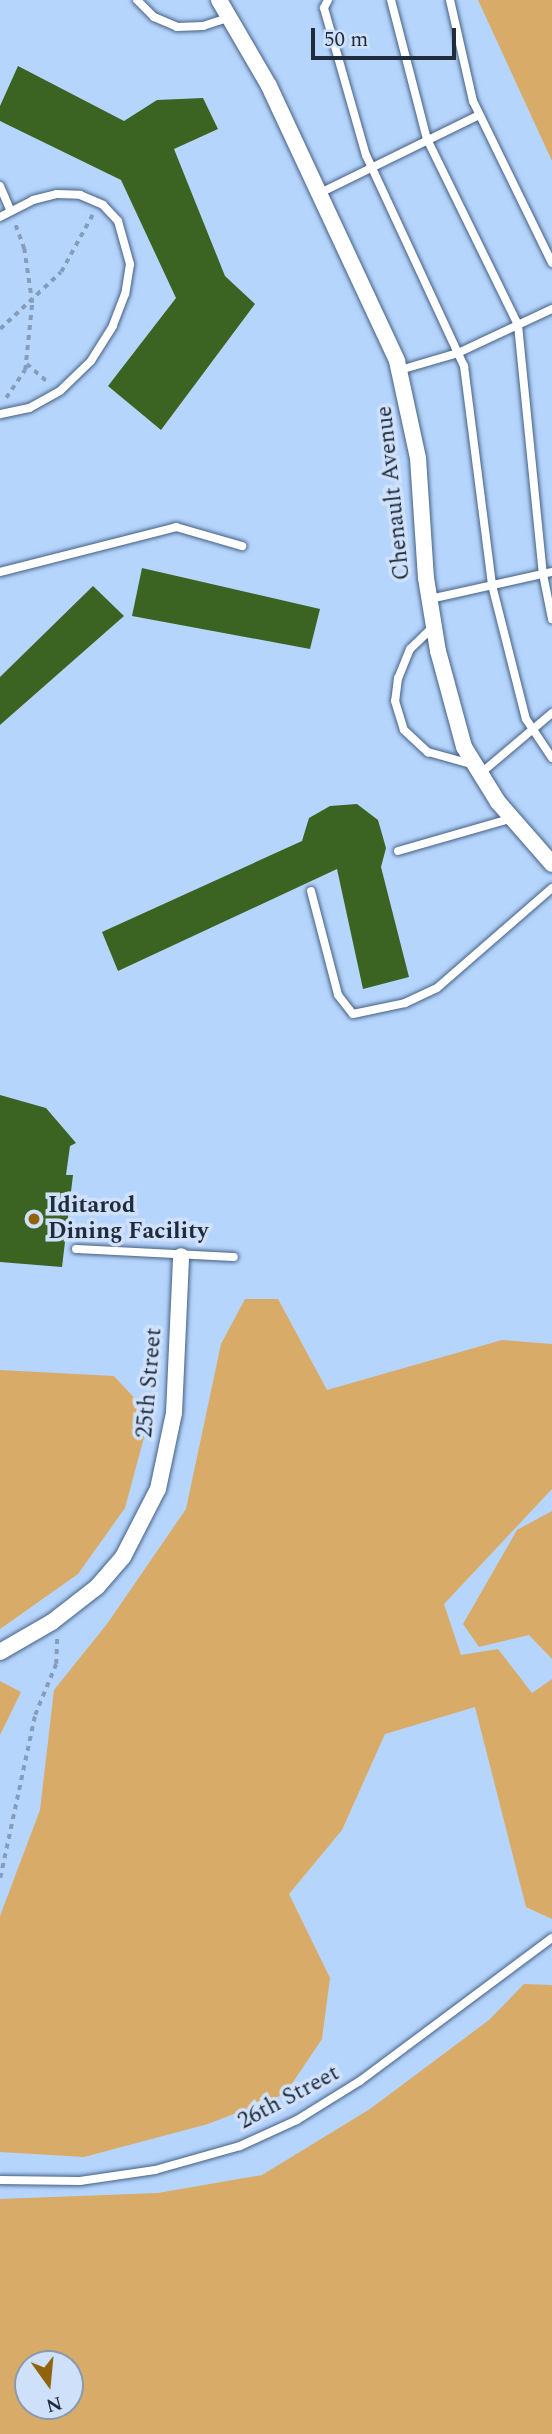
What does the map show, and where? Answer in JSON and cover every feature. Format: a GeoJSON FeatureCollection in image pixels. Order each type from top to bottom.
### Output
{"type":"FeatureCollection","features":[{"type":"Feature","properties":{"kind":"street","name":"Chenault Avenue"},"geometry":{"type":"LineString","coordinates":[[219,0],[231,17],[320,193],[400,370],[418,458],[429,599],[464,747],[513,818],[552,864]]}},
{"type":"Feature","properties":{"kind":"street","name":"25th Street"},"geometry":{"type":"LineString","coordinates":[[0,1652],[52,1622],[97,1587],[123,1557],[158,1489],[174,1413],[181,1256]]}},
{"type":"Feature","properties":{"kind":"lane"},"geometry":{"type":"LineString","coordinates":[[137,0],[154,18],[177,27],[203,26],[231,17]]}},
{"type":"Feature","properties":{"kind":"lane"},"geometry":{"type":"LineString","coordinates":[[328,0],[324,8],[371,165],[458,353],[492,585],[531,730],[552,758]]}},
{"type":"Feature","properties":{"kind":"lane"},"geometry":{"type":"LineString","coordinates":[[391,0],[427,139],[518,325],[552,619]]}},
{"type":"Feature","properties":{"kind":"lane"},"geometry":{"type":"LineString","coordinates":[[450,0],[479,115],[552,263]]}},
{"type":"Feature","properties":{"kind":"lane"},"geometry":{"type":"LineString","coordinates":[[320,193],[371,165],[479,115]]}},
{"type":"Feature","properties":{"kind":"lane"},"geometry":{"type":"LineString","coordinates":[[0,186],[10,210]]}},
{"type":"Feature","properties":{"kind":"lane"},"geometry":{"type":"LineString","coordinates":[[0,217],[10,210],[57,194],[98,202],[118,221],[127,241],[130,264],[125,294],[113,327],[91,361],[60,391],[29,408],[0,414]]}},
{"type":"Feature","properties":{"kind":"lane"},"geometry":{"type":"LineString","coordinates":[[400,370],[458,353],[552,309]]}},
{"type":"Feature","properties":{"kind":"lane"},"geometry":{"type":"LineString","coordinates":[[0,572],[176,527],[242,546]]}},
{"type":"Feature","properties":{"kind":"lane"},"geometry":{"type":"LineString","coordinates":[[429,599],[547,573]]}},
{"type":"Feature","properties":{"kind":"lane"},"geometry":{"type":"LineString","coordinates":[[434,626],[410,649],[398,678],[395,701],[404,730],[428,752],[478,769],[552,713]]}},
{"type":"Feature","properties":{"kind":"lane"},"geometry":{"type":"LineString","coordinates":[[398,851],[513,818]]}},
{"type":"Feature","properties":{"kind":"lane"},"geometry":{"type":"LineString","coordinates":[[311,891],[338,995],[353,1013],[405,1003],[437,988],[552,888]]}},
{"type":"Feature","properties":{"kind":"lane"},"geometry":{"type":"LineString","coordinates":[[76,1249],[234,1257]]}},
{"type":"Feature","properties":{"kind":"lane","name":"26th Street"},"geometry":{"type":"LineString","coordinates":[[0,2180],[105,2177],[155,2170],[240,2146],[298,2120],[360,2081],[552,1938]]}},
{"type":"Feature","properties":{"kind":"path"},"geometry":{"type":"LineString","coordinates":[[0,329],[32,303],[71,257],[98,202]]}},
{"type":"Feature","properties":{"kind":"path"},"geometry":{"type":"LineString","coordinates":[[0,405],[27,364],[32,303],[24,249],[10,210]]}},
{"type":"Feature","properties":{"kind":"path"},"geometry":{"type":"LineString","coordinates":[[27,364],[60,391]]}},
{"type":"Feature","properties":{"kind":"path"},"geometry":{"type":"LineString","coordinates":[[0,1878],[35,1715],[56,1664],[59,1644],[52,1622]]}},
{"type":"Feature","properties":{"kind":"shaded area"},"geometry":{"type":"Polygon","coordinates":[[[478,0],[552,0],[552,161],[478,0]]]}},
{"type":"Feature","properties":{"kind":"shaded area"},"geometry":{"type":"Polygon","coordinates":[[[245,1299],[278,1299],[327,1390],[502,1340],[552,1344],[552,1489],[444,1604],[461,1655],[498,1649],[532,1693],[552,1679],[552,1919],[526,1907],[475,1707],[385,1734],[342,1830],[289,1894],[330,1978],[322,2039],[285,2094],[208,2124],[84,2157],[0,2152],[0,1916],[40,1810],[54,1690],[107,1624],[186,1509],[221,1344],[245,1299]]]}},
{"type":"Feature","properties":{"kind":"shaded area"},"geometry":{"type":"Polygon","coordinates":[[[0,1370],[114,1376],[150,1415],[125,1508],[78,1574],[0,1629],[0,1370]]]}},
{"type":"Feature","properties":{"kind":"shaded area"},"geometry":{"type":"Polygon","coordinates":[[[552,1511],[552,1659],[529,1635],[479,1647],[463,1624],[517,1530],[552,1511]]]}},
{"type":"Feature","properties":{"kind":"shaded area"},"geometry":{"type":"Polygon","coordinates":[[[0,1681],[21,1692],[0,1735],[0,1681]]]}},
{"type":"Feature","properties":{"kind":"shaded area"},"geometry":{"type":"Polygon","coordinates":[[[524,1984],[552,1985],[552,2434],[0,2434],[0,2199],[158,2193],[262,2175],[370,2109],[489,2020],[524,1984]]]}},
{"type":"Feature","properties":{"kind":"building"},"geometry":{"type":"Polygon","coordinates":[[[18,66],[124,121],[157,100],[203,98],[218,129],[174,149],[225,276],[255,304],[161,430],[108,386],[176,298],[121,180],[0,121],[0,106],[18,66]]]}},
{"type":"Feature","properties":{"kind":"building"},"geometry":{"type":"Polygon","coordinates":[[[142,568],[320,609],[310,649],[132,616],[142,568]]]}},
{"type":"Feature","properties":{"kind":"building"},"geometry":{"type":"Polygon","coordinates":[[[93,586],[124,616],[0,725],[0,677],[93,586]]]}},
{"type":"Feature","properties":{"kind":"building"},"geometry":{"type":"Polygon","coordinates":[[[357,804],[378,820],[386,848],[381,867],[409,977],[363,989],[337,869],[118,971],[102,932],[302,841],[309,818],[330,806],[357,804]]]}},
{"type":"Feature","properties":{"kind":"building","name":"Iditarod Dining Facility"},"geometry":{"type":"Polygon","coordinates":[[[0,1095],[46,1108],[76,1143],[70,1146],[66,1175],[73,1175],[62,1267],[0,1262],[0,1095]]]}},
{"type":"Feature","properties":{"kind":"place","name":"Iditarod Dining Facility"},"geometry":{"type":"Point","coordinates":[34,1219]}}]}
